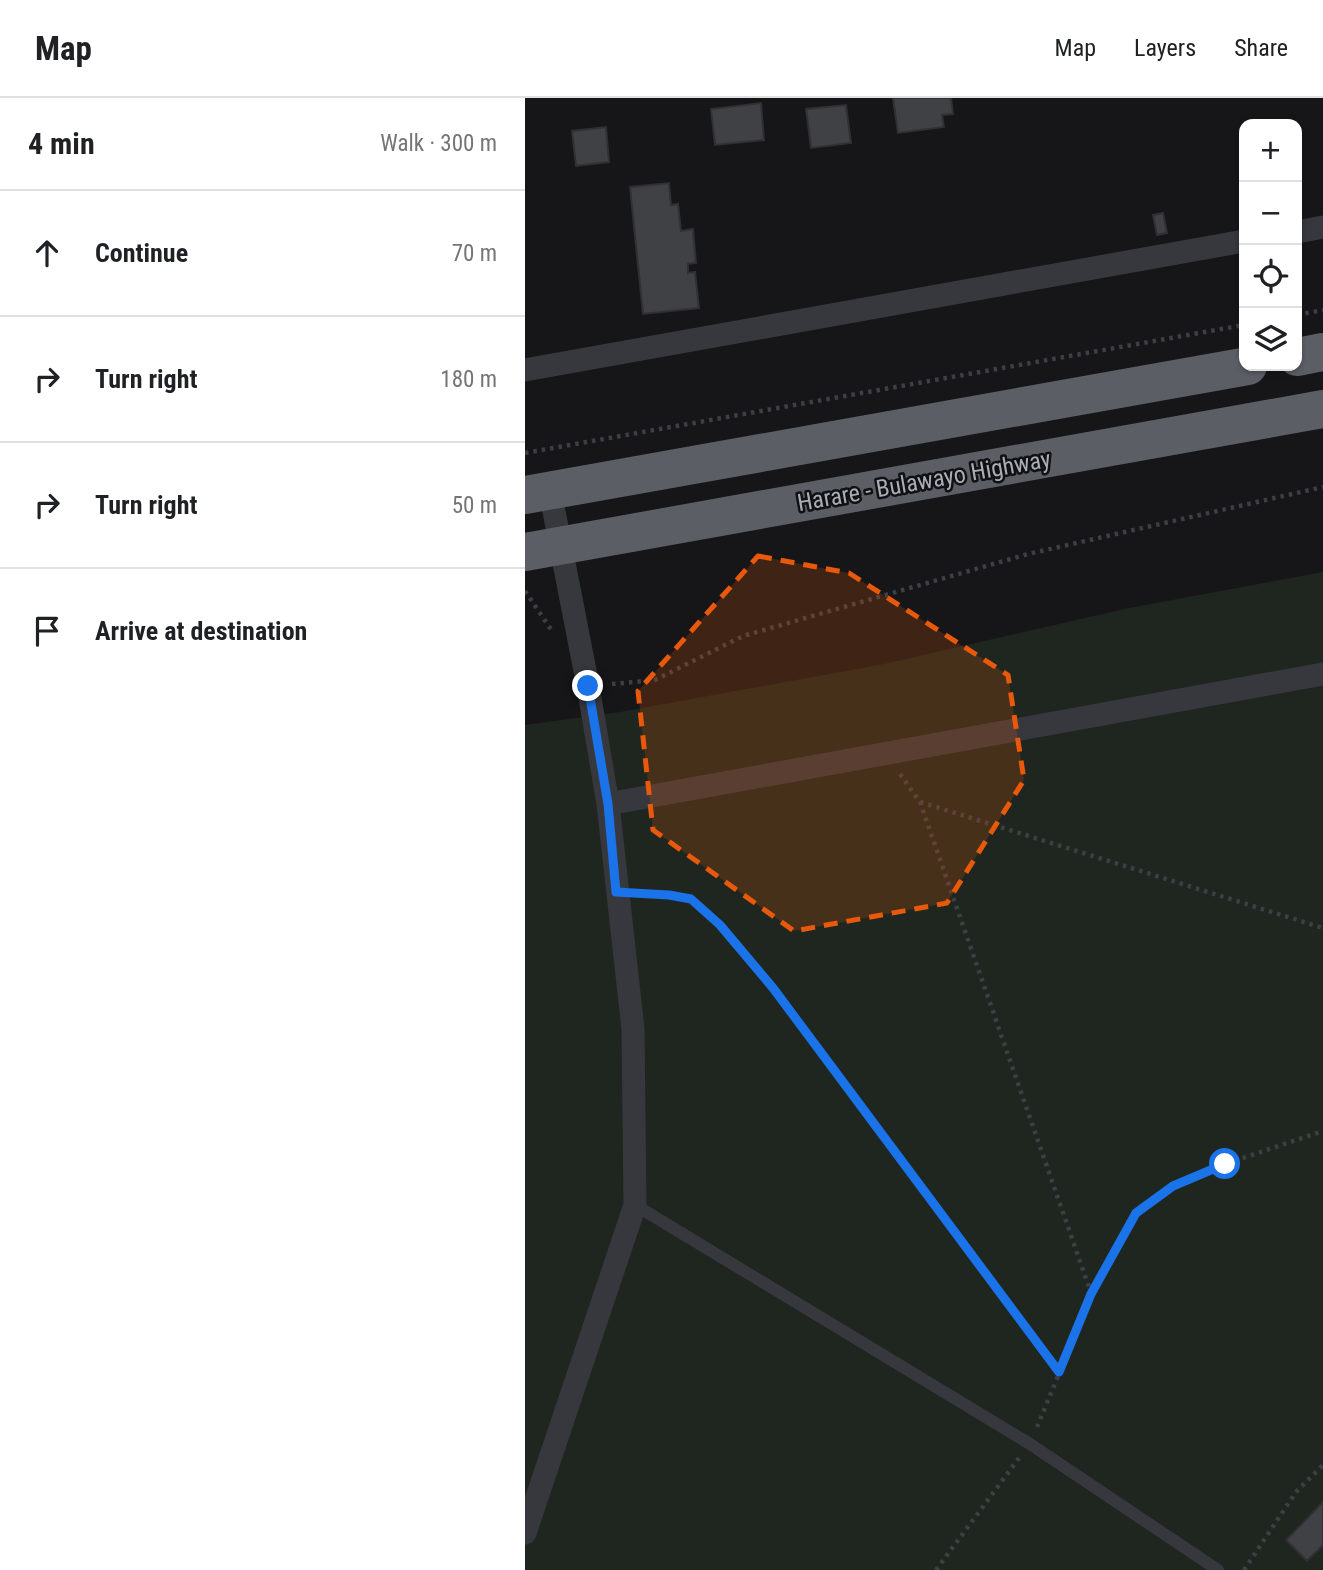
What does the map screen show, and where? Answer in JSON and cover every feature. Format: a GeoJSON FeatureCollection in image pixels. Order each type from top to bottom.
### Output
{"type":"FeatureCollection","features":[{"type":"Feature","properties":{"kind":"highway"},"geometry":{"type":"LineString","coordinates":[[1302,356],[1323,352]]}},
{"type":"Feature","properties":{"kind":"highway"},"geometry":{"type":"LineString","coordinates":[[538,493],[1239,368]]}},
{"type":"Feature","properties":{"kind":"highway","name":"Harare - Bulawayo Highway"},"geometry":{"type":"LineString","coordinates":[[525,552],[1323,409]]}},
{"type":"Feature","properties":{"kind":"street"},"geometry":{"type":"LineString","coordinates":[[1302,231],[1323,227]]}},
{"type":"Feature","properties":{"kind":"street"},"geometry":{"type":"LineString","coordinates":[[525,370],[1239,242]]}},
{"type":"Feature","properties":{"kind":"street"},"geometry":{"type":"LineString","coordinates":[[525,1533],[635,1205],[633,1029],[608,804],[562,546],[538,493]]}},
{"type":"Feature","properties":{"kind":"street"},"geometry":{"type":"LineString","coordinates":[[608,804],[1323,674]]}},
{"type":"Feature","properties":{"kind":"lane"},"geometry":{"type":"LineString","coordinates":[[635,1205],[1030,1444],[1218,1570]]}},
{"type":"Feature","properties":{"kind":"path"},"geometry":{"type":"LineString","coordinates":[[1302,314],[1323,310]]}},
{"type":"Feature","properties":{"kind":"path"},"geometry":{"type":"LineString","coordinates":[[525,453],[1239,325]]}},
{"type":"Feature","properties":{"kind":"path"},"geometry":{"type":"LineString","coordinates":[[588,686],[655,680],[743,636],[1028,554],[1323,488]]}},
{"type":"Feature","properties":{"kind":"path"},"geometry":{"type":"LineString","coordinates":[[885,754],[920,802],[1091,1294]]}},
{"type":"Feature","properties":{"kind":"path"},"geometry":{"type":"LineString","coordinates":[[920,802],[1323,928]]}},
{"type":"Feature","properties":{"kind":"path"},"geometry":{"type":"LineString","coordinates":[[616,892],[691,899],[720,925],[773,988],[1059,1372]]}},
{"type":"Feature","properties":{"kind":"path"},"geometry":{"type":"LineString","coordinates":[[936,1570],[1030,1444],[1091,1294],[1136,1213],[1173,1186],[1225,1164],[1323,1131]]}},
{"type":"Feature","properties":{"kind":"path"},"geometry":{"type":"LineString","coordinates":[[1244,1570],[1296,1492],[1323,1465]]}},
{"type":"Feature","properties":{"kind":"highlighted area"},"geometry":{"type":"Polygon","coordinates":[[[758,556],[849,573],[1008,675],[1024,780],[947,903],[794,931],[653,830],[638,691],[758,556]]]}},
{"type":"Feature","properties":{"kind":"shaded area"},"geometry":{"type":"Polygon","coordinates":[[[1323,572],[1323,1570],[525,1570],[525,725],[620,712],[884,664],[1129,608],[1323,572]]]}},
{"type":"Feature","properties":{"kind":"building"},"geometry":{"type":"Polygon","coordinates":[[[893,98],[951,98],[953,114],[942,115],[944,127],[898,133],[893,98]]]}},
{"type":"Feature","properties":{"kind":"building"},"geometry":{"type":"Polygon","coordinates":[[[761,103],[764,140],[715,145],[711,109],[761,103]]]}},
{"type":"Feature","properties":{"kind":"building"},"geometry":{"type":"Polygon","coordinates":[[[846,105],[851,143],[811,148],[806,109],[846,105]]]}},
{"type":"Feature","properties":{"kind":"building"},"geometry":{"type":"Polygon","coordinates":[[[606,127],[609,162],[576,166],[572,131],[606,127]]]}},
{"type":"Feature","properties":{"kind":"building"},"geometry":{"type":"Polygon","coordinates":[[[669,183],[671,205],[678,204],[681,231],[693,229],[696,263],[688,264],[688,273],[695,272],[699,308],[643,314],[630,187],[669,183]]]}},
{"type":"Feature","properties":{"kind":"building"},"geometry":{"type":"Polygon","coordinates":[[[1163,213],[1167,233],[1157,235],[1153,215],[1163,213]]]}},
{"type":"Feature","properties":{"kind":"building"},"geometry":{"type":"Polygon","coordinates":[[[1323,1502],[1323,1545],[1307,1561],[1286,1540],[1323,1502]]]}},
{"type":"Feature","properties":{"kind":"route"},"geometry":{"type":"LineString","coordinates":[[588,686],[608,804],[616,892],[691,899],[720,925],[773,988],[880,1129],[1059,1372],[1091,1294],[1136,1213],[1173,1186],[1225,1164]]}}]}
